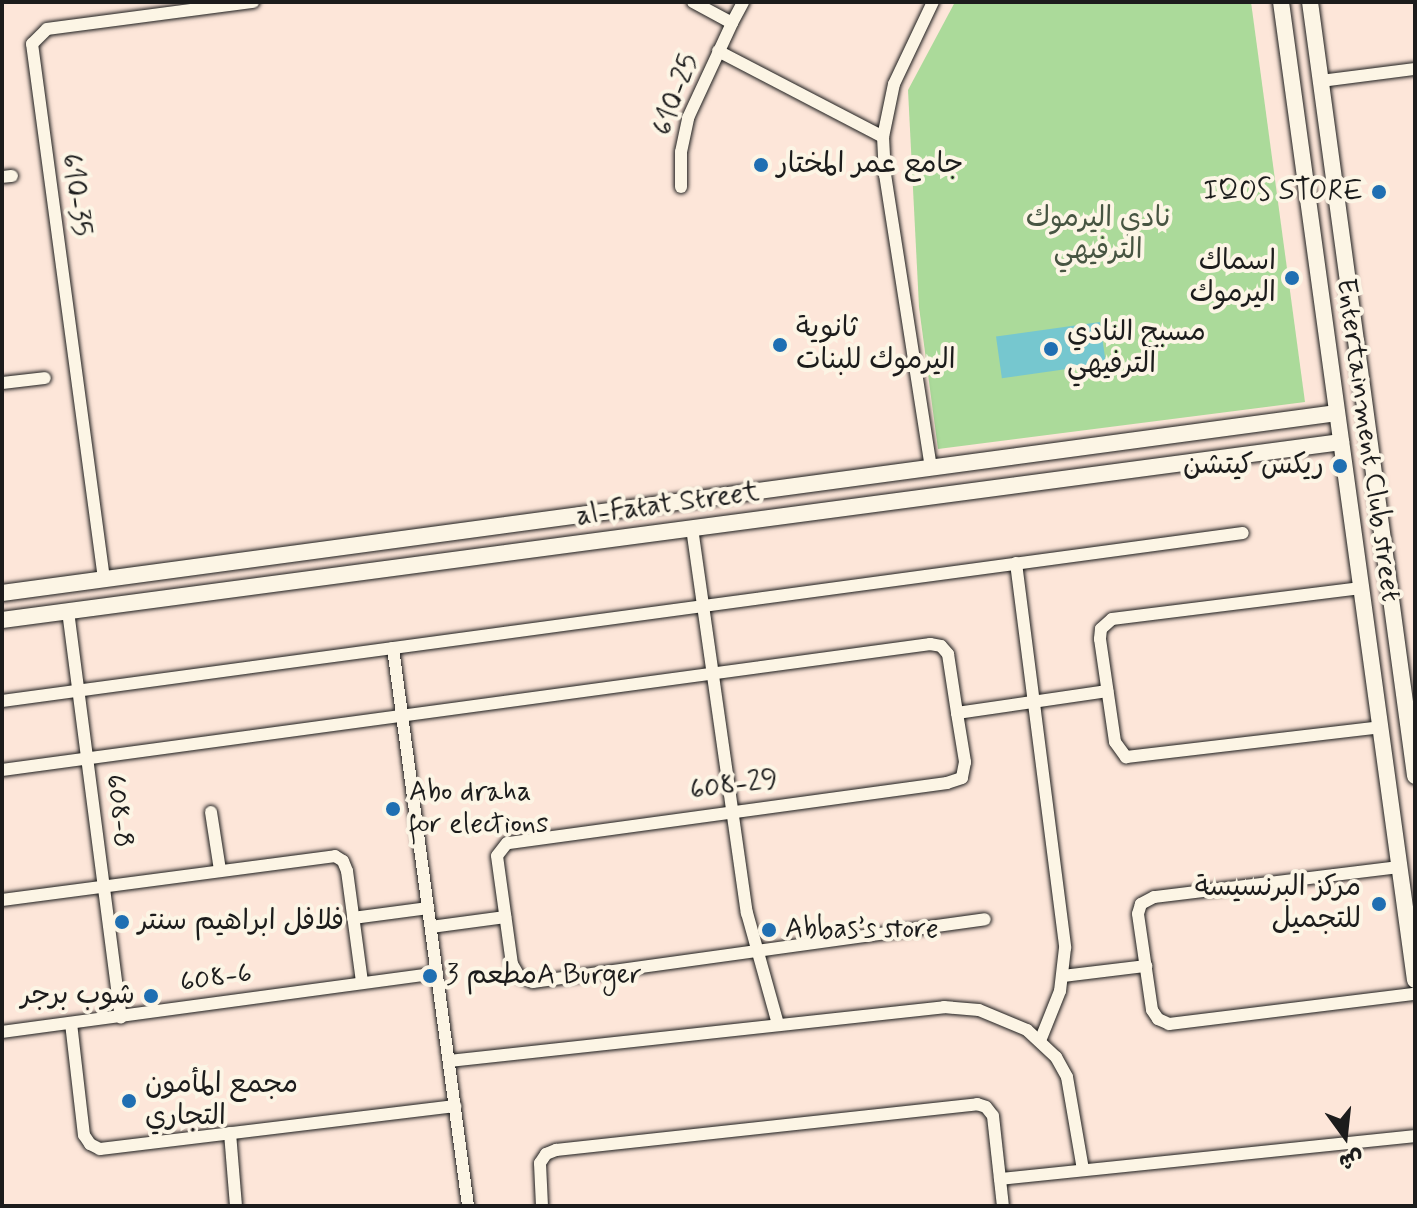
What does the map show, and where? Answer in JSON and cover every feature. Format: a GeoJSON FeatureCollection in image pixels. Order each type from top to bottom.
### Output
{"type":"FeatureCollection","features":[{"type":"Feature","properties":{"kind":"street","name":"610-35"},"geometry":{"type":"LineString","coordinates":[[104,579],[32,44],[47,29],[253,2]]}},
{"type":"Feature","properties":{"kind":"street"},"geometry":{"type":"LineString","coordinates":[[693,2],[732,23]]}},
{"type":"Feature","properties":{"kind":"street","name":"610-25"},"geometry":{"type":"LineString","coordinates":[[681,187],[683,134],[718,51],[743,2]]}},
{"type":"Feature","properties":{"kind":"street"},"geometry":{"type":"LineString","coordinates":[[931,468],[885,175],[883,137],[897,76],[933,2]]}},
{"type":"Feature","properties":{"kind":"street","name":"Entertainment Club street"},"geometry":{"type":"LineString","coordinates":[[1281,2],[1329,414],[1361,588],[1415,980]]}},
{"type":"Feature","properties":{"kind":"street","name":"Entertainment Club street"},"geometry":{"type":"LineString","coordinates":[[1310,2],[1410,705],[1415,776]]}},
{"type":"Feature","properties":{"kind":"street"},"geometry":{"type":"LineString","coordinates":[[718,51],[883,137]]}},
{"type":"Feature","properties":{"kind":"street"},"geometry":{"type":"LineString","coordinates":[[1321,81],[1415,69]]}},
{"type":"Feature","properties":{"kind":"street"},"geometry":{"type":"LineString","coordinates":[[2,383],[45,378]]}},
{"type":"Feature","properties":{"kind":"street","name":"al-Fatat Street"},"geometry":{"type":"LineString","coordinates":[[2,593],[1329,414]]}},
{"type":"Feature","properties":{"kind":"street","name":"al-Fatat Street"},"geometry":{"type":"LineString","coordinates":[[2,620],[1333,443]]}},
{"type":"Feature","properties":{"kind":"street"},"geometry":{"type":"LineString","coordinates":[[1067,451],[1075,464],[1069,478]]}},
{"type":"Feature","properties":{"kind":"street"},"geometry":{"type":"LineString","coordinates":[[692,528],[747,913],[778,1024]]}},
{"type":"Feature","properties":{"kind":"street"},"geometry":{"type":"LineString","coordinates":[[2,701],[1243,533]]}},
{"type":"Feature","properties":{"kind":"street"},"geometry":{"type":"LineString","coordinates":[[274,556],[277,584]]}},
{"type":"Feature","properties":{"kind":"street"},"geometry":{"type":"LineString","coordinates":[[1016,563],[1065,948],[1063,976],[1040,1041]]}},
{"type":"Feature","properties":{"kind":"street"},"geometry":{"type":"LineString","coordinates":[[1361,588],[1112,619],[1100,634],[1107,691],[1116,747],[1131,758],[1380,727]]}},
{"type":"Feature","properties":{"kind":"street","name":"608-8"},"geometry":{"type":"LineString","coordinates":[[68,611],[121,1018]]}},
{"type":"Feature","properties":{"kind":"street"},"geometry":{"type":"LineString","coordinates":[[2,770],[941,646],[948,654],[957,713],[1107,691]]}},
{"type":"Feature","properties":{"kind":"street"},"geometry":{"type":"LineString","coordinates":[[393,648],[468,1206]]}},
{"type":"Feature","properties":{"kind":"street","name":"608-29"},"geometry":{"type":"LineString","coordinates":[[505,917],[497,856],[502,847],[512,842],[947,783],[962,778],[965,762],[957,713]]}},
{"type":"Feature","properties":{"kind":"street"},"geometry":{"type":"LineString","coordinates":[[1388,784],[1415,784]]}},
{"type":"Feature","properties":{"kind":"street"},"geometry":{"type":"LineString","coordinates":[[211,812],[220,870]]}},
{"type":"Feature","properties":{"kind":"street"},"geometry":{"type":"LineString","coordinates":[[2,900],[335,856],[346,866],[362,982]]}},
{"type":"Feature","properties":{"kind":"street"},"geometry":{"type":"LineString","coordinates":[[1399,867],[1149,898],[1141,904],[1138,914],[1152,1010],[1158,1019],[1169,1024],[1415,994]]}},
{"type":"Feature","properties":{"kind":"street"},"geometry":{"type":"LineString","coordinates":[[353,918],[428,908]]}},
{"type":"Feature","properties":{"kind":"street"},"geometry":{"type":"LineString","coordinates":[[431,927],[505,917],[514,971],[533,982],[985,919]]}},
{"type":"Feature","properties":{"kind":"street"},"geometry":{"type":"LineString","coordinates":[[1063,976],[1146,966]]}},
{"type":"Feature","properties":{"kind":"street","name":"608-6"},"geometry":{"type":"LineString","coordinates":[[2,1032],[437,973]]}},
{"type":"Feature","properties":{"kind":"street"},"geometry":{"type":"LineString","coordinates":[[449,1061],[961,1007],[1004,1018],[1040,1041],[1056,1057],[1067,1077],[1083,1170]]}},
{"type":"Feature","properties":{"kind":"street"},"geometry":{"type":"LineString","coordinates":[[71,1023],[84,1135],[90,1144],[100,1149],[455,1106]]}},
{"type":"Feature","properties":{"kind":"street"},"geometry":{"type":"LineString","coordinates":[[542,1206],[540,1163],[546,1154],[556,1150],[977,1104],[986,1107],[993,1116],[1003,1206]]}},
{"type":"Feature","properties":{"kind":"street"},"geometry":{"type":"LineString","coordinates":[[230,1133],[236,1206]]}},
{"type":"Feature","properties":{"kind":"street"},"geometry":{"type":"LineString","coordinates":[[1000,1179],[1415,1136]]}},
{"type":"Feature","properties":{"kind":"green space","name":"نادي اليرموك الترفيهي"},"geometry":{"type":"Polygon","coordinates":[[[955,2],[1251,2],[1305,402],[938,449],[919,307],[908,90],[955,2]]]}},
{"type":"Feature","properties":{"kind":"water","name":"مسبح النادي الترفيهي"},"geometry":{"type":"Polygon","coordinates":[[[1100,322],[1106,364],[1002,378],[996,337],[1100,322]]]}},
{"type":"Feature","properties":{"kind":"place","name":"جامع عمر المختار"},"geometry":{"type":"Point","coordinates":[761,165]}},
{"type":"Feature","properties":{"kind":"place","name":"IQOS STORE"},"geometry":{"type":"Point","coordinates":[1379,192]}},
{"type":"Feature","properties":{"kind":"place","name":"اسماك اليرموك"},"geometry":{"type":"Point","coordinates":[1292,278]}},
{"type":"Feature","properties":{"kind":"place","name":"ثانوية اليرموك للبنات"},"geometry":{"type":"Point","coordinates":[780,345]}},
{"type":"Feature","properties":{"kind":"place","name":"مسبح النادي الترفيهي"},"geometry":{"type":"Point","coordinates":[1051,349]}},
{"type":"Feature","properties":{"kind":"place","name":"ريكس كيتشن"},"geometry":{"type":"Point","coordinates":[1340,466]}},
{"type":"Feature","properties":{"kind":"place","name":"Abo draha for elections"},"geometry":{"type":"Point","coordinates":[393,809]}},
{"type":"Feature","properties":{"kind":"place","name":"مركز البرنسيسة للتجميل"},"geometry":{"type":"Point","coordinates":[1379,904]}},
{"type":"Feature","properties":{"kind":"place","name":"فلافل ابراهيم سنتر"},"geometry":{"type":"Point","coordinates":[122,922]}},
{"type":"Feature","properties":{"kind":"place","name":"Abbas’s store"},"geometry":{"type":"Point","coordinates":[769,930]}},
{"type":"Feature","properties":{"kind":"place","name":"مطعم 3A Burger"},"geometry":{"type":"Point","coordinates":[430,976]}},
{"type":"Feature","properties":{"kind":"place","name":"شوب برجر"},"geometry":{"type":"Point","coordinates":[151,996]}},
{"type":"Feature","properties":{"kind":"place","name":"مجمع المأمون التجاري"},"geometry":{"type":"Point","coordinates":[129,1101]}}]}
